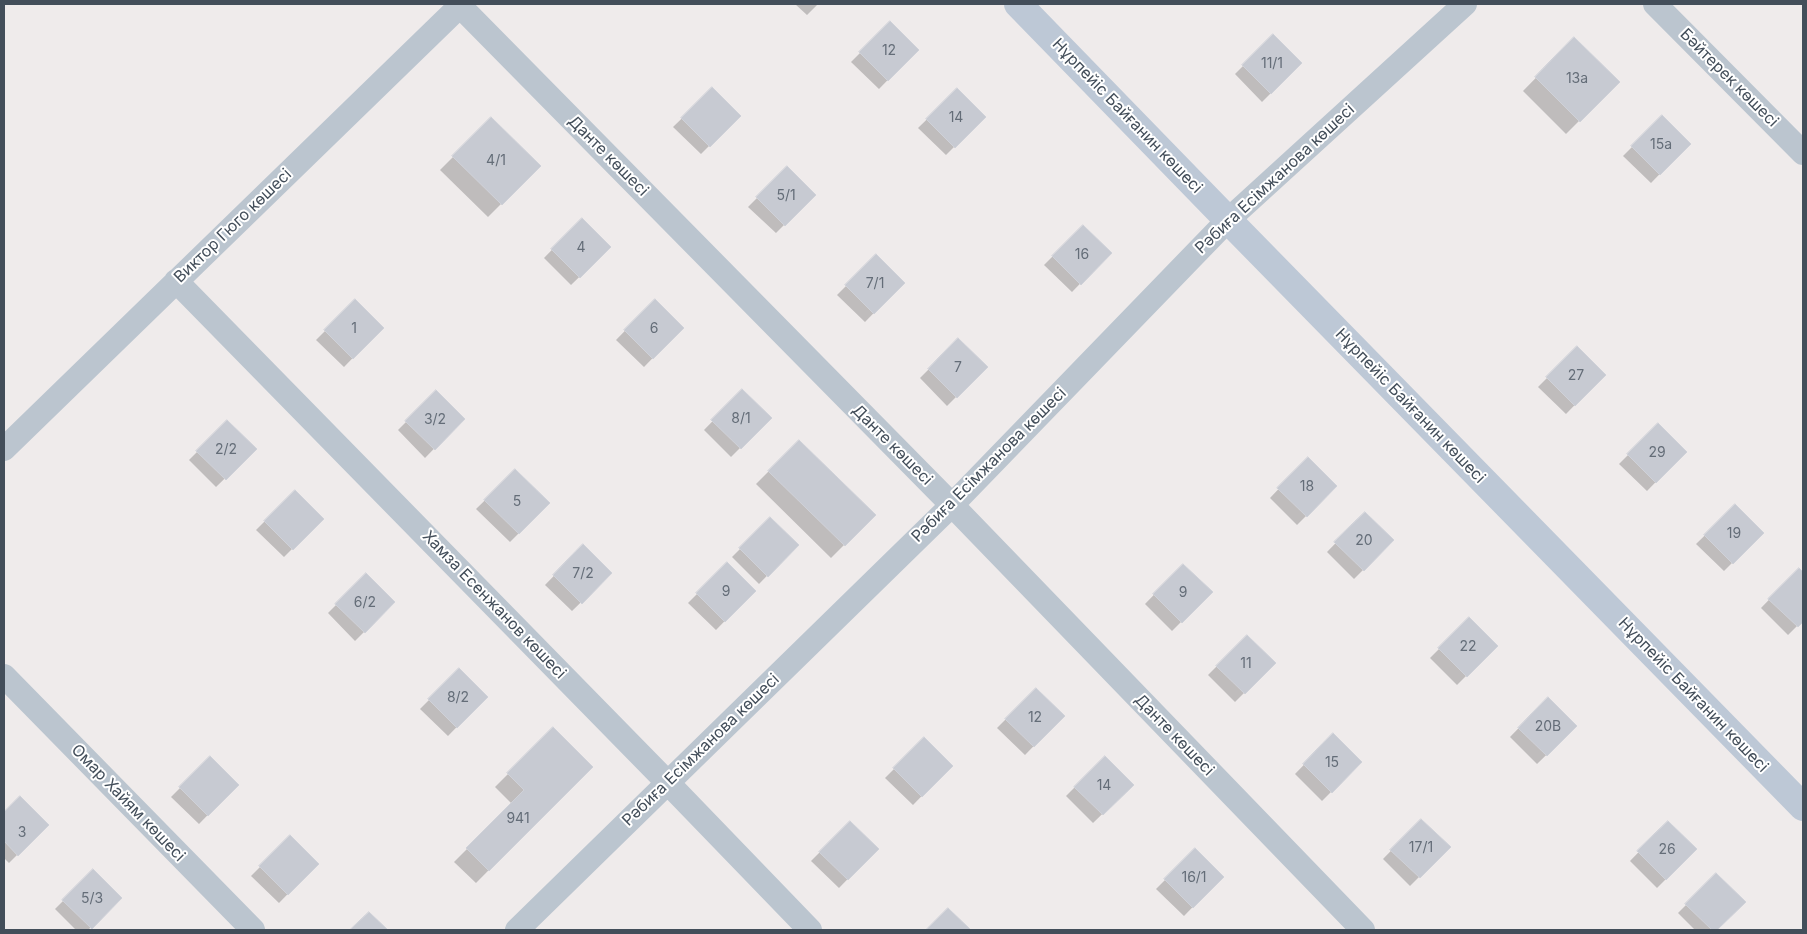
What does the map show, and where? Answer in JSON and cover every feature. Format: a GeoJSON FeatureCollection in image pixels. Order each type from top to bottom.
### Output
{"type":"FeatureCollection","features":[{"type":"Feature","properties":{"kind":"street","name":"Нұрпейіс Байғанин көшесі"},"geometry":{"type":"LineString","coordinates":[[1018,4],[1803,807]]}},
{"type":"Feature","properties":{"kind":"street","name":"Рәбиға Есімжанова көшесі"},"geometry":{"type":"LineString","coordinates":[[517,930],[952,505],[1228,220],[1465,4]]}},
{"type":"Feature","properties":{"kind":"street","name":"Бәйтерек көшесі"},"geometry":{"type":"LineString","coordinates":[[1655,4],[1803,153]]}},
{"type":"Feature","properties":{"kind":"street","name":"Виктор Гюго көшесі"},"geometry":{"type":"LineString","coordinates":[[4,449],[461,5]]}},
{"type":"Feature","properties":{"kind":"street","name":"Данте көшесі"},"geometry":{"type":"LineString","coordinates":[[461,5],[952,505],[1363,930]]}},
{"type":"Feature","properties":{"kind":"street","name":"Хамза Есенжанов көшесі"},"geometry":{"type":"LineString","coordinates":[[176,281],[810,930]]}},
{"type":"Feature","properties":{"kind":"street","name":"Омар Хайям көшесі"},"geometry":{"type":"LineString","coordinates":[[4,676],[253,930]]}},
{"type":"Feature","properties":{"kind":"building"},"geometry":{"type":"Polygon","coordinates":[[[890,21],[919,50],[888,81],[859,52],[890,21]]]}},
{"type":"Feature","properties":{"kind":"building"},"geometry":{"type":"Polygon","coordinates":[[[1273,34],[1302,63],[1271,94],[1242,65],[1273,34]]]}},
{"type":"Feature","properties":{"kind":"building"},"geometry":{"type":"Polygon","coordinates":[[[1574,37],[1620,82],[1580,122],[1535,77],[1574,37]]]}},
{"type":"Feature","properties":{"kind":"building"},"geometry":{"type":"Polygon","coordinates":[[[712,87],[741,116],[710,147],[681,118],[712,87]]]}},
{"type":"Feature","properties":{"kind":"building"},"geometry":{"type":"Polygon","coordinates":[[[957,88],[986,117],[955,148],[926,119],[957,88]]]}},
{"type":"Feature","properties":{"kind":"building"},"geometry":{"type":"Polygon","coordinates":[[[1662,115],[1691,144],[1660,175],[1631,146],[1662,115]]]}},
{"type":"Feature","properties":{"kind":"building"},"geometry":{"type":"Polygon","coordinates":[[[491,117],[541,166],[502,205],[452,156],[491,117]]]}},
{"type":"Feature","properties":{"kind":"building"},"geometry":{"type":"Polygon","coordinates":[[[787,166],[816,195],[785,226],[756,197],[787,166]]]}},
{"type":"Feature","properties":{"kind":"building"},"geometry":{"type":"Polygon","coordinates":[[[582,218],[611,247],[580,278],[551,249],[582,218]]]}},
{"type":"Feature","properties":{"kind":"building"},"geometry":{"type":"Polygon","coordinates":[[[1083,225],[1112,253],[1081,285],[1052,256],[1083,225]]]}},
{"type":"Feature","properties":{"kind":"building"},"geometry":{"type":"Polygon","coordinates":[[[876,254],[905,283],[874,314],[845,285],[876,254]]]}},
{"type":"Feature","properties":{"kind":"building"},"geometry":{"type":"Polygon","coordinates":[[[355,299],[384,328],[353,359],[324,330],[355,299]]]}},
{"type":"Feature","properties":{"kind":"building"},"geometry":{"type":"Polygon","coordinates":[[[655,299],[684,328],[653,359],[624,330],[655,299]]]}},
{"type":"Feature","properties":{"kind":"building"},"geometry":{"type":"Polygon","coordinates":[[[958,338],[988,367],[957,398],[928,369],[958,338]]]}},
{"type":"Feature","properties":{"kind":"building"},"geometry":{"type":"Polygon","coordinates":[[[1577,346],[1606,375],[1575,406],[1546,377],[1577,346]]]}},
{"type":"Feature","properties":{"kind":"building"},"geometry":{"type":"Polygon","coordinates":[[[742,389],[772,418],[741,449],[711,420],[742,389]]]}},
{"type":"Feature","properties":{"kind":"building"},"geometry":{"type":"Polygon","coordinates":[[[436,390],[465,419],[435,450],[405,421],[436,390]]]}},
{"type":"Feature","properties":{"kind":"building"},"geometry":{"type":"Polygon","coordinates":[[[227,420],[257,449],[226,480],[196,451],[227,420]]]}},
{"type":"Feature","properties":{"kind":"building"},"geometry":{"type":"Polygon","coordinates":[[[1658,423],[1687,452],[1656,483],[1627,454],[1658,423]]]}},
{"type":"Feature","properties":{"kind":"building"},"geometry":{"type":"Polygon","coordinates":[[[799,440],[876,515],[845,546],[768,471],[799,440]]]}},
{"type":"Feature","properties":{"kind":"building"},"geometry":{"type":"Polygon","coordinates":[[[1308,457],[1337,486],[1307,517],[1277,488],[1308,457]]]}},
{"type":"Feature","properties":{"kind":"building"},"geometry":{"type":"Polygon","coordinates":[[[515,469],[550,503],[519,534],[484,500],[515,469]]]}},
{"type":"Feature","properties":{"kind":"building"},"geometry":{"type":"Polygon","coordinates":[[[295,490],[324,519],[293,550],[264,521],[295,490]]]}},
{"type":"Feature","properties":{"kind":"building"},"geometry":{"type":"Polygon","coordinates":[[[1735,504],[1764,533],[1733,564],[1704,535],[1735,504]]]}},
{"type":"Feature","properties":{"kind":"building"},"geometry":{"type":"Polygon","coordinates":[[[1365,512],[1394,540],[1364,571],[1334,542],[1365,512]]]}},
{"type":"Feature","properties":{"kind":"building"},"geometry":{"type":"Polygon","coordinates":[[[770,517],[799,545],[768,577],[739,548],[770,517]]]}},
{"type":"Feature","properties":{"kind":"building"},"geometry":{"type":"Polygon","coordinates":[[[583,544],[612,573],[582,604],[553,575],[583,544]]]}},
{"type":"Feature","properties":{"kind":"building"},"geometry":{"type":"Polygon","coordinates":[[[727,562],[756,591],[725,622],[696,593],[727,562]]]}},
{"type":"Feature","properties":{"kind":"building"},"geometry":{"type":"Polygon","coordinates":[[[1183,564],[1213,592],[1182,623],[1153,594],[1183,564]]]}},
{"type":"Feature","properties":{"kind":"building"},"geometry":{"type":"Polygon","coordinates":[[[1799,568],[1803,572],[1803,622],[1798,627],[1768,599],[1799,568]]]}},
{"type":"Feature","properties":{"kind":"building"},"geometry":{"type":"Polygon","coordinates":[[[366,573],[395,602],[365,633],[335,604],[366,573]]]}},
{"type":"Feature","properties":{"kind":"building"},"geometry":{"type":"Polygon","coordinates":[[[1469,617],[1498,646],[1467,677],[1438,648],[1469,617]]]}},
{"type":"Feature","properties":{"kind":"building"},"geometry":{"type":"Polygon","coordinates":[[[1247,635],[1276,663],[1245,694],[1216,666],[1247,635]]]}},
{"type":"Feature","properties":{"kind":"building"},"geometry":{"type":"Polygon","coordinates":[[[459,668],[488,697],[457,728],[428,699],[459,668]]]}},
{"type":"Feature","properties":{"kind":"building"},"geometry":{"type":"Polygon","coordinates":[[[1036,688],[1065,716],[1034,747],[1005,719],[1036,688]]]}},
{"type":"Feature","properties":{"kind":"building"},"geometry":{"type":"Polygon","coordinates":[[[1548,697],[1577,726],[1547,756],[1518,728],[1548,697]]]}},
{"type":"Feature","properties":{"kind":"building"},"geometry":{"type":"Polygon","coordinates":[[[553,727],[593,767],[489,871],[466,848],[524,790],[507,773],[553,727]]]}},
{"type":"Feature","properties":{"kind":"building"},"geometry":{"type":"Polygon","coordinates":[[[1333,733],[1362,762],[1332,793],[1303,764],[1333,733]]]}},
{"type":"Feature","properties":{"kind":"building"},"geometry":{"type":"Polygon","coordinates":[[[924,737],[953,766],[922,797],[893,768],[924,737]]]}},
{"type":"Feature","properties":{"kind":"building"},"geometry":{"type":"Polygon","coordinates":[[[210,756],[239,785],[208,816],[179,787],[210,756]]]}},
{"type":"Feature","properties":{"kind":"building"},"geometry":{"type":"Polygon","coordinates":[[[1105,756],[1134,785],[1103,815],[1074,787],[1105,756]]]}},
{"type":"Feature","properties":{"kind":"building"},"geometry":{"type":"Polygon","coordinates":[[[20,796],[49,825],[18,856],[4,841],[4,812],[20,796]]]}},
{"type":"Feature","properties":{"kind":"building"},"geometry":{"type":"Polygon","coordinates":[[[1421,819],[1451,847],[1420,878],[1390,850],[1421,819]]]}},
{"type":"Feature","properties":{"kind":"building"},"geometry":{"type":"Polygon","coordinates":[[[850,821],[879,849],[848,880],[819,852],[850,821]]]}},
{"type":"Feature","properties":{"kind":"building"},"geometry":{"type":"Polygon","coordinates":[[[1668,821],[1697,849],[1666,880],[1637,851],[1668,821]]]}},
{"type":"Feature","properties":{"kind":"building"},"geometry":{"type":"Polygon","coordinates":[[[290,835],[319,864],[288,895],[259,866],[290,835]]]}},
{"type":"Feature","properties":{"kind":"building"},"geometry":{"type":"Polygon","coordinates":[[[1195,848],[1224,877],[1193,908],[1164,879],[1195,848]]]}},
{"type":"Feature","properties":{"kind":"building"},"geometry":{"type":"Polygon","coordinates":[[[93,869],[122,898],[92,929],[62,900],[93,869]]]}},
{"type":"Feature","properties":{"kind":"building"},"geometry":{"type":"Polygon","coordinates":[[[1716,873],[1746,902],[1717,930],[1712,930],[1685,904],[1716,873]]]}},
{"type":"Feature","properties":{"kind":"building"},"geometry":{"type":"Polygon","coordinates":[[[948,908],[971,930],[926,930],[948,908]]]}},
{"type":"Feature","properties":{"kind":"building"},"geometry":{"type":"Polygon","coordinates":[[[369,912],[388,930],[350,930],[369,912]]]}}]}
